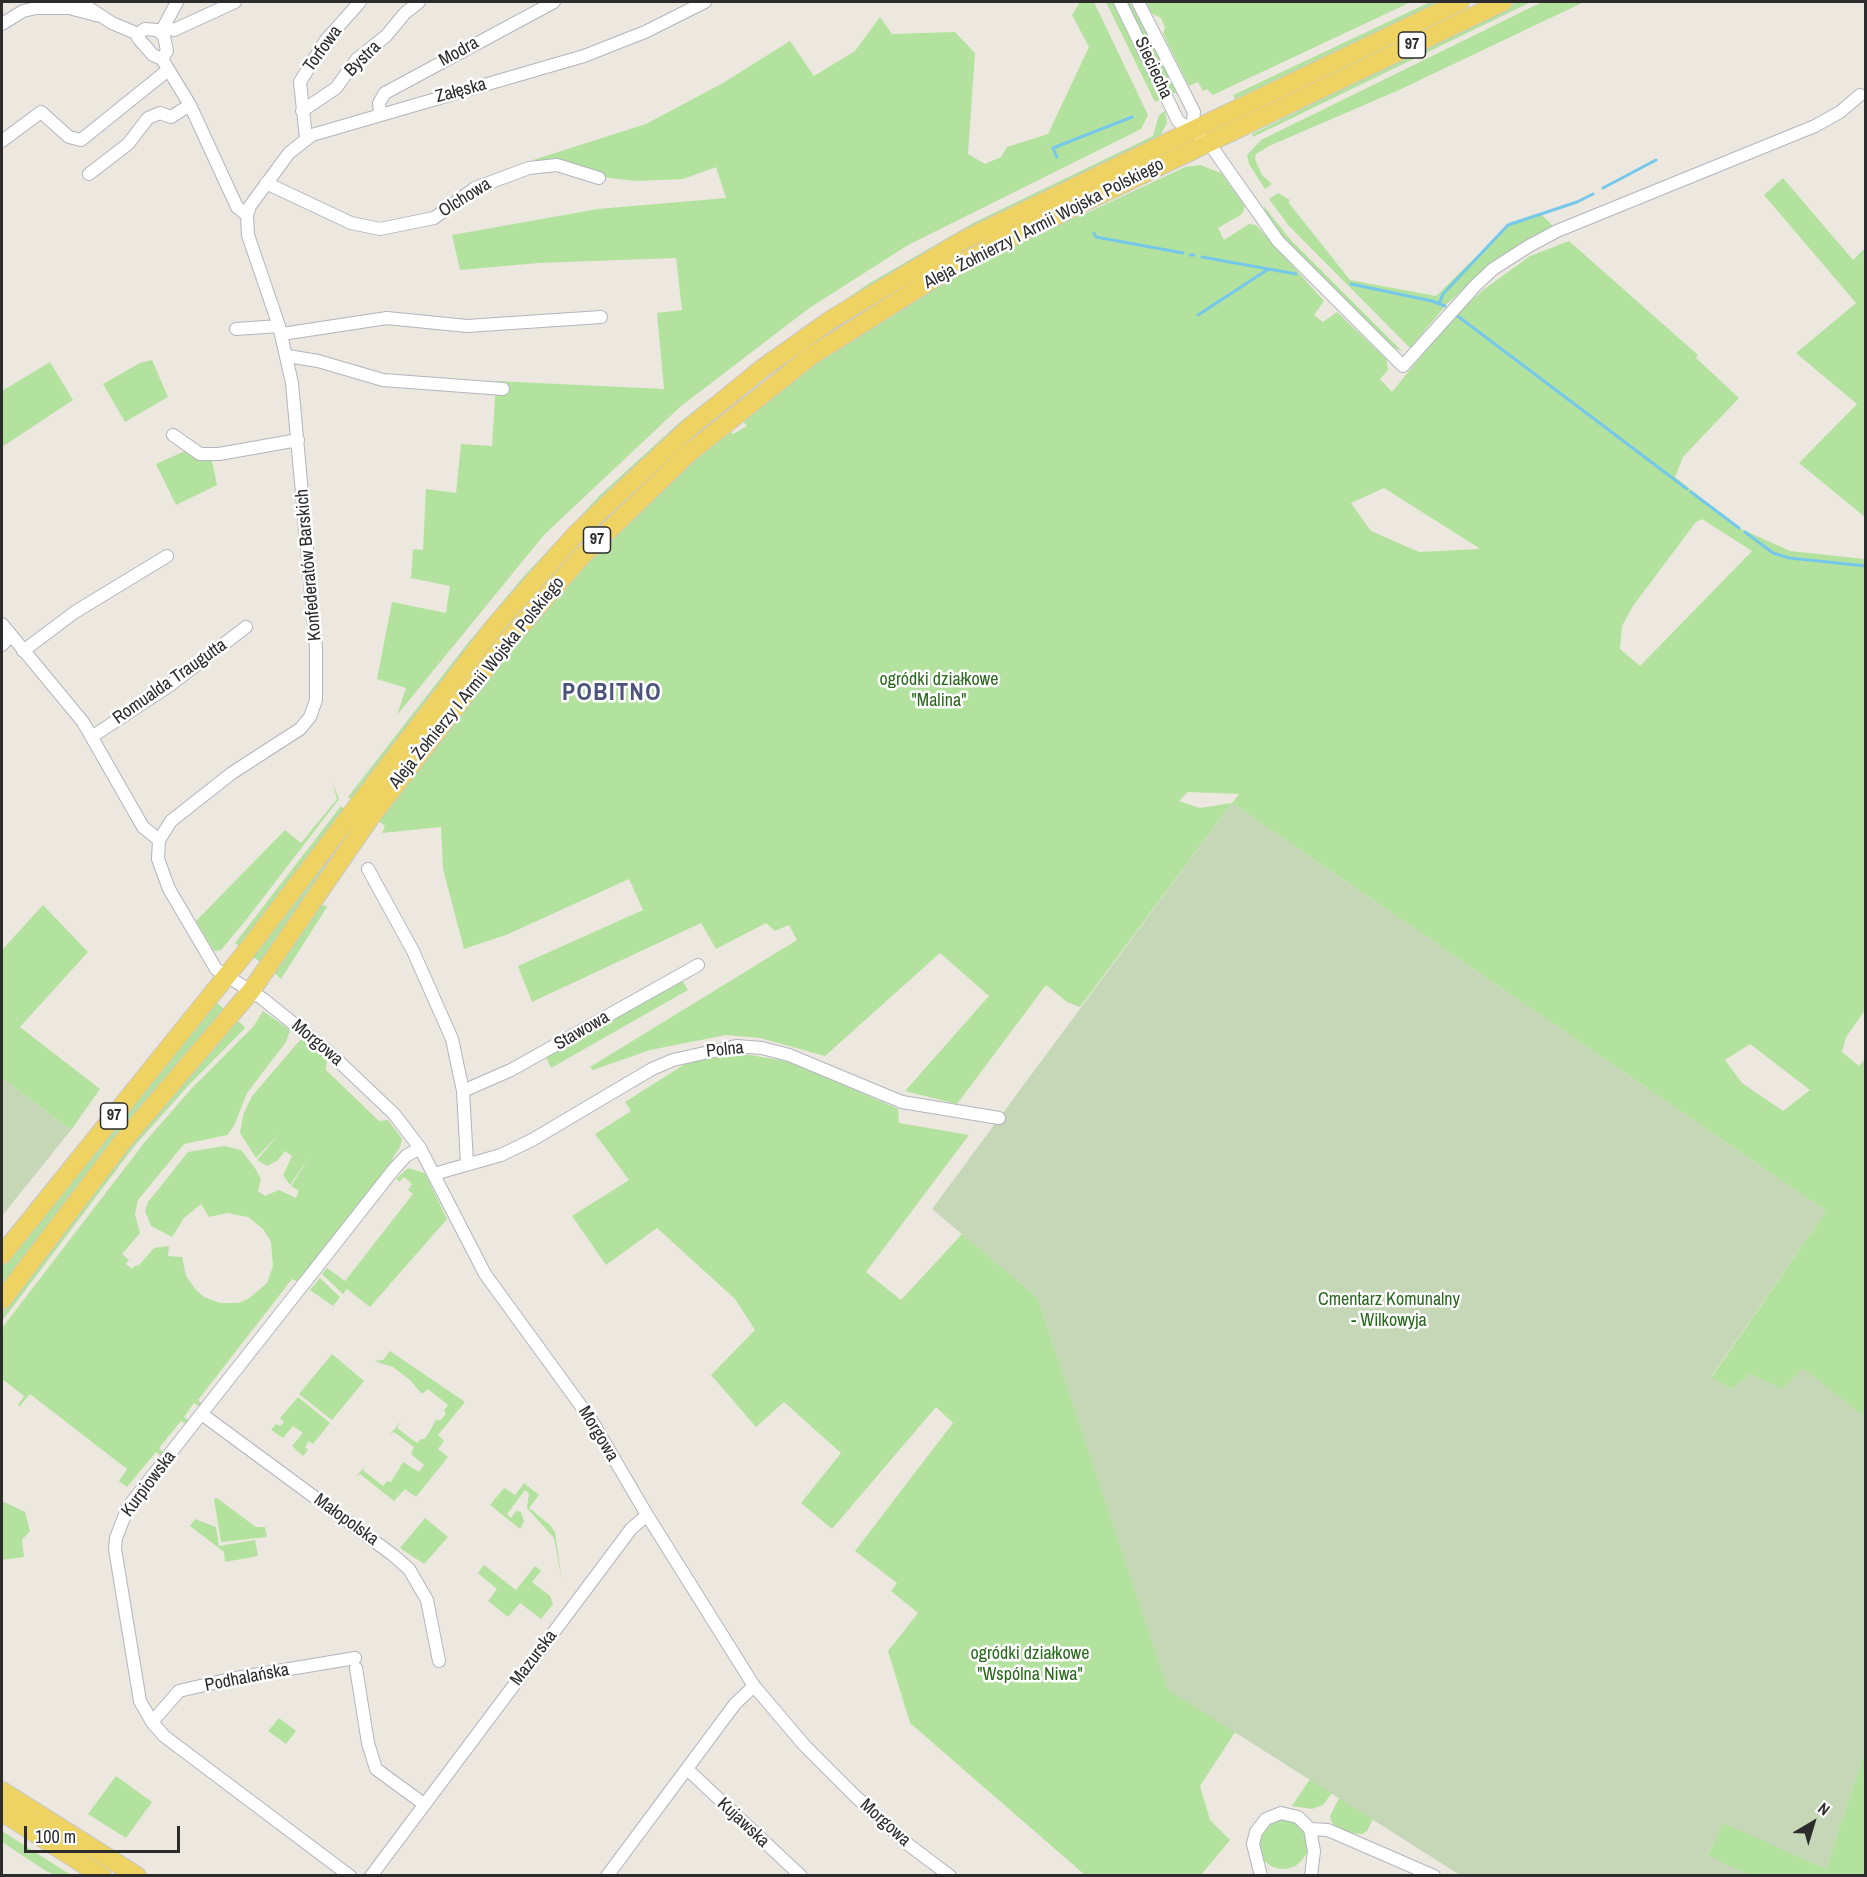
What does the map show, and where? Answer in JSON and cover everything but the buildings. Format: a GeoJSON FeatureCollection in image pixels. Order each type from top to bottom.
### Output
{"type":"FeatureCollection","features":[{"type":"Feature","properties":{"kind":"main road","name":"Aleja Żołnierzy I Armii Wojska Polskiego"},"geometry":{"type":"LineString","coordinates":[[2,1255],[225,977],[468,659],[524,592],[598,512],[688,429],[796,344],[900,276],[998,222],[1460,2]]}},
{"type":"Feature","properties":{"kind":"main road","name":"Aleja Żołnierzy I Armii Wojska Polskiego"},"geometry":{"type":"LineString","coordinates":[[2,1300],[123,1141],[251,991],[370,818],[497,654],[581,557],[689,453],[811,356],[921,286],[999,243],[1503,2]]}},
{"type":"Feature","properties":{"kind":"main road"},"geometry":{"type":"LineString","coordinates":[[2,1791],[137,1875]]}},
{"type":"Feature","properties":{"kind":"main road"},"geometry":{"type":"LineString","coordinates":[[2,1812],[102,1875]]}},
{"type":"Feature","properties":{"kind":"street"},"geometry":{"type":"LineString","coordinates":[[80,2],[100,16],[138,34],[140,41],[153,55],[162,58],[166,46],[162,30],[177,2]]}},
{"type":"Feature","properties":{"kind":"street"},"geometry":{"type":"LineString","coordinates":[[138,34],[146,29],[174,30],[235,2]]}},
{"type":"Feature","properties":{"kind":"street","name":"Torfowa"},"geometry":{"type":"LineString","coordinates":[[306,138],[300,86],[306,70],[330,36],[360,2]]}},
{"type":"Feature","properties":{"kind":"street","name":"Bystra"},"geometry":{"type":"LineString","coordinates":[[303,111],[336,88],[357,59],[386,36],[405,13],[419,2]]}},
{"type":"Feature","properties":{"kind":"street","name":"Modra"},"geometry":{"type":"LineString","coordinates":[[380,114],[379,103],[385,93],[554,2]]}},
{"type":"Feature","properties":{"kind":"street","name":"Załęska"},"geometry":{"type":"LineString","coordinates":[[247,215],[266,183],[289,153],[306,138],[380,114],[562,63],[609,47],[681,7],[705,2]]}},
{"type":"Feature","properties":{"kind":"street","name":"Sieciecha"},"geometry":{"type":"LineString","coordinates":[[1120,2],[1178,121],[1209,143],[1278,241],[1403,366],[1475,286],[1493,269],[1529,246],[1557,231],[1815,126],[1860,96]]}},
{"type":"Feature","properties":{"kind":"street","name":"Sieciecha"},"geometry":{"type":"LineString","coordinates":[[1138,2],[1194,112],[1192,129]]}},
{"type":"Feature","properties":{"kind":"street"},"geometry":{"type":"LineString","coordinates":[[2,24],[23,11],[36,8],[69,8],[100,16]]}},
{"type":"Feature","properties":{"kind":"street","name":"Konfederatów Barskich"},"geometry":{"type":"LineString","coordinates":[[159,840],[163,829],[175,816],[232,773],[295,732],[307,720],[314,707],[318,681],[298,440],[288,356],[248,235],[247,215],[240,212],[190,105],[162,58]]}},
{"type":"Feature","properties":{"kind":"street"},"geometry":{"type":"LineString","coordinates":[[2,141],[41,112],[69,137],[81,140],[168,70]]}},
{"type":"Feature","properties":{"kind":"street"},"geometry":{"type":"LineString","coordinates":[[89,174],[128,144],[148,118],[160,113],[171,117],[190,105]]}},
{"type":"Feature","properties":{"kind":"street","name":"Olchowa"},"geometry":{"type":"LineString","coordinates":[[266,183],[351,223],[380,229],[434,218],[475,188],[529,168],[557,165],[599,178]]}},
{"type":"Feature","properties":{"kind":"street"},"geometry":{"type":"LineString","coordinates":[[236,329],[280,330],[387,318],[467,326],[601,317]]}},
{"type":"Feature","properties":{"kind":"street"},"geometry":{"type":"LineString","coordinates":[[288,356],[318,361],[383,380],[503,389]]}},
{"type":"Feature","properties":{"kind":"street"},"geometry":{"type":"LineString","coordinates":[[173,435],[200,454],[219,454],[298,440]]}},
{"type":"Feature","properties":{"kind":"street"},"geometry":{"type":"LineString","coordinates":[[23,651],[75,612],[167,556]]}},
{"type":"Feature","properties":{"kind":"street"},"geometry":{"type":"LineString","coordinates":[[2,624],[93,736],[143,827],[159,840],[159,863],[169,889],[207,957],[225,977],[251,991]]}},
{"type":"Feature","properties":{"kind":"street","name":"Romualda Traugutta"},"geometry":{"type":"LineString","coordinates":[[93,736],[169,686],[246,627]]}},
{"type":"Feature","properties":{"kind":"street"},"geometry":{"type":"LineString","coordinates":[[2,645],[11,635]]}},
{"type":"Feature","properties":{"kind":"street"},"geometry":{"type":"LineString","coordinates":[[368,869],[412,951],[450,1035],[463,1091],[467,1163]]}},
{"type":"Feature","properties":{"kind":"street","name":"Stawowa"},"geometry":{"type":"LineString","coordinates":[[463,1091],[512,1070],[698,965]]}},
{"type":"Feature","properties":{"kind":"street","name":"Morgowa"},"geometry":{"type":"LineString","coordinates":[[251,991],[320,1044],[357,1077],[394,1114],[420,1148],[485,1274],[573,1394],[754,1686],[805,1746],[854,1795],[909,1845],[950,1875]]}},
{"type":"Feature","properties":{"kind":"street","name":"Polna"},"geometry":{"type":"LineString","coordinates":[[434,1174],[501,1155],[532,1140],[614,1094],[651,1069],[673,1060],[736,1046],[762,1048],[789,1055],[902,1102],[999,1118]]}},
{"type":"Feature","properties":{"kind":"street","name":"Kurpiowska"},"geometry":{"type":"LineString","coordinates":[[350,1875],[164,1736],[152,1722],[140,1701],[116,1561],[116,1538],[128,1507],[394,1169],[406,1156],[420,1148]]}},
{"type":"Feature","properties":{"kind":"street","name":"Małopolska"},"geometry":{"type":"LineString","coordinates":[[203,1414],[409,1569],[427,1600],[439,1661]]}},
{"type":"Feature","properties":{"kind":"street","name":"Mazurska"},"geometry":{"type":"LineString","coordinates":[[370,1875],[626,1536],[646,1515]]}},
{"type":"Feature","properties":{"kind":"street","name":"Podhalańska"},"geometry":{"type":"LineString","coordinates":[[152,1722],[179,1691],[230,1679],[356,1663],[368,1743],[376,1768],[424,1804]]}},
{"type":"Feature","properties":{"kind":"street"},"geometry":{"type":"LineString","coordinates":[[607,1875],[739,1698],[754,1686]]}},
{"type":"Feature","properties":{"kind":"street","name":"Kujawska"},"geometry":{"type":"LineString","coordinates":[[687,1769],[801,1875]]}},
{"type":"Feature","properties":{"kind":"street"},"geometry":{"type":"LineString","coordinates":[[1261,1875],[1253,1844],[1256,1832],[1262,1822],[1271,1816],[1286,1813],[1303,1820],[1310,1829],[1313,1841],[1311,1875]]}},
{"type":"Feature","properties":{"kind":"street"},"geometry":{"type":"LineString","coordinates":[[1310,1829],[1328,1830],[1434,1875]]}},
{"type":"Feature","properties":{"kind":"green space"},"geometry":{"type":"Polygon","coordinates":[[[1080,2],[1094,2],[1148,115],[1141,129],[908,245],[808,309],[680,407],[544,535],[397,715],[406,688],[377,679],[392,602],[446,613],[450,586],[411,578],[413,549],[423,550],[426,489],[456,493],[461,444],[492,446],[496,381],[664,389],[657,313],[682,310],[676,258],[538,263],[460,270],[452,235],[598,209],[726,198],[716,167],[683,179],[636,181],[602,177],[561,164],[533,160],[646,124],[723,83],[790,41],[814,76],[855,51],[880,17],[892,34],[955,32],[975,53],[968,154],[985,164],[1001,157],[1007,147],[1048,134],[1089,47],[1072,15],[1080,2]]]}},
{"type":"Feature","properties":{"kind":"green space"},"geometry":{"type":"Polygon","coordinates":[[[1106,2],[1113,3],[1160,100],[1155,102],[1106,2]]]}},
{"type":"Feature","properties":{"kind":"green space"},"geometry":{"type":"Polygon","coordinates":[[[1127,2],[1130,2],[1152,39],[1177,92],[1172,94],[1127,2]]]}},
{"type":"Feature","properties":{"kind":"green space"},"geometry":{"type":"Polygon","coordinates":[[[1144,2],[1411,2],[1213,95],[1207,89],[1203,91],[1198,82],[1189,86],[1163,34],[1165,28],[1161,18],[1151,13],[1144,2]]]}},
{"type":"Feature","properties":{"kind":"green space"},"geometry":{"type":"Polygon","coordinates":[[[1430,2],[1444,2],[1236,101],[1233,95],[1430,2]]]}},
{"type":"Feature","properties":{"kind":"green space"},"geometry":{"type":"Polygon","coordinates":[[[1517,2],[1531,2],[1253,137],[1252,134],[1517,2]]]}},
{"type":"Feature","properties":{"kind":"green space"},"geometry":{"type":"Polygon","coordinates":[[[1542,2],[1584,2],[1399,90],[1269,146],[1256,154],[1255,159],[1262,175],[1272,184],[1265,189],[1249,164],[1247,155],[1261,140],[1542,2]]]}},
{"type":"Feature","properties":{"kind":"green space"},"geometry":{"type":"Polygon","coordinates":[[[1165,111],[1167,123],[1160,136],[1011,209],[664,442],[352,800],[348,797],[467,644],[524,576],[600,495],[680,422],[766,354],[868,284],[973,223],[1153,136],[1159,115],[1165,111]]]}},
{"type":"Feature","properties":{"kind":"green space","name":"ogródki działkowe \"Malina\""},"geometry":{"type":"Polygon","coordinates":[[[1200,165],[1221,173],[1245,206],[1242,214],[1218,228],[1224,240],[1249,224],[1256,225],[1324,301],[1314,315],[1323,322],[1337,312],[1386,359],[1388,370],[1380,379],[1392,392],[1453,317],[1483,290],[1530,256],[1569,241],[1698,355],[1696,358],[1739,398],[1683,457],[1675,477],[1739,528],[1790,551],[1865,559],[1866,1009],[1846,1037],[1842,1052],[1859,1066],[1865,1059],[1865,1417],[1803,1369],[1782,1389],[1750,1374],[1732,1389],[1711,1378],[1826,1211],[1232,803],[1080,1007],[1067,1002],[1046,985],[957,1104],[905,1091],[989,996],[940,953],[825,1056],[760,1038],[726,1035],[650,1050],[593,1070],[590,1067],[797,940],[789,925],[775,931],[766,923],[716,949],[701,923],[532,1002],[518,966],[643,910],[629,879],[506,935],[464,949],[443,869],[441,827],[382,833],[385,826],[377,820],[539,613],[616,531],[728,429],[733,434],[747,426],[741,419],[827,355],[956,273],[1016,242],[1089,212],[1185,167],[1200,165]],[[1384,488],[1351,503],[1371,531],[1419,552],[1479,549],[1384,488]],[[1702,519],[1696,522],[1633,606],[1622,626],[1620,649],[1640,666],[1752,551],[1702,519]],[[1188,792],[1179,801],[1200,808],[1232,803],[1239,794],[1188,792]],[[1750,1044],[1725,1060],[1742,1083],[1783,1111],[1810,1090],[1750,1044]]]}},
{"type":"Feature","properties":{"kind":"green space"},"geometry":{"type":"Polygon","coordinates":[[[1783,178],[1853,260],[1865,248],[1865,517],[1799,463],[1857,404],[1796,353],[1856,303],[1764,195],[1783,178]]]}},
{"type":"Feature","properties":{"kind":"green space"},"geometry":{"type":"Polygon","coordinates":[[[1278,193],[1290,200],[1289,203],[1350,280],[1436,296],[1511,222],[1540,213],[1553,226],[1519,244],[1480,274],[1447,304],[1410,348],[1289,226],[1269,199],[1278,193]]]}},
{"type":"Feature","properties":{"kind":"green space"},"geometry":{"type":"Polygon","coordinates":[[[1264,206],[1289,238],[1402,351],[1392,347],[1293,250],[1265,214],[1264,206]]]}},
{"type":"Feature","properties":{"kind":"green space"},"geometry":{"type":"Polygon","coordinates":[[[152,360],[168,397],[125,422],[103,384],[140,363],[152,360]]]}},
{"type":"Feature","properties":{"kind":"green space"},"geometry":{"type":"Polygon","coordinates":[[[50,362],[73,400],[2,447],[2,391],[50,362]]]}},
{"type":"Feature","properties":{"kind":"green space"},"geometry":{"type":"Polygon","coordinates":[[[187,450],[212,461],[217,485],[176,505],[156,464],[187,450]]]}},
{"type":"Feature","properties":{"kind":"green space"},"geometry":{"type":"Polygon","coordinates":[[[332,781],[339,799],[246,920],[221,950],[214,951],[196,921],[285,830],[301,843],[337,799],[332,781]]]}},
{"type":"Feature","properties":{"kind":"green space","name":"Cmentarz Komunalny - Wilkowyja"},"geometry":{"type":"Polygon","coordinates":[[[1232,803],[1826,1211],[1711,1377],[1732,1389],[1750,1374],[1782,1389],[1803,1368],[1865,1417],[1865,1750],[1826,1869],[1723,1823],[1708,1855],[1749,1875],[1460,1875],[1168,1690],[1038,1298],[932,1209],[1232,803]]]}},
{"type":"Feature","properties":{"kind":"green space"},"geometry":{"type":"Polygon","coordinates":[[[341,806],[344,809],[239,946],[235,943],[341,806]]]}},
{"type":"Feature","properties":{"kind":"green space"},"geometry":{"type":"Polygon","coordinates":[[[354,817],[360,822],[263,964],[253,957],[354,817]]]}},
{"type":"Feature","properties":{"kind":"green space"},"geometry":{"type":"Polygon","coordinates":[[[43,905],[88,952],[20,1027],[100,1089],[71,1130],[2,1078],[2,950],[43,905]]]}},
{"type":"Feature","properties":{"kind":"green space"},"geometry":{"type":"Polygon","coordinates":[[[324,905],[327,907],[281,979],[273,972],[317,907],[324,905]]]}},
{"type":"Feature","properties":{"kind":"green space"},"geometry":{"type":"Polygon","coordinates":[[[680,977],[688,990],[551,1068],[545,1055],[680,977]]]}},
{"type":"Feature","properties":{"kind":"green space"},"geometry":{"type":"Polygon","coordinates":[[[214,1000],[224,1009],[148,1097],[2,1290],[2,1265],[214,1000]]]}},
{"type":"Feature","properties":{"kind":"green space"},"geometry":{"type":"Polygon","coordinates":[[[263,1011],[290,1030],[286,1042],[247,1093],[234,1126],[227,1135],[184,1144],[138,1200],[135,1214],[140,1233],[122,1254],[129,1260],[126,1264],[132,1269],[138,1266],[154,1248],[169,1246],[168,1256],[182,1257],[186,1276],[196,1290],[204,1297],[220,1303],[238,1303],[248,1299],[267,1283],[273,1266],[271,1242],[263,1229],[248,1217],[227,1213],[209,1217],[201,1204],[184,1218],[172,1237],[151,1226],[145,1211],[148,1202],[188,1152],[224,1146],[241,1150],[255,1168],[261,1179],[258,1191],[265,1196],[279,1190],[296,1198],[299,1191],[291,1186],[310,1156],[290,1185],[283,1175],[292,1156],[285,1151],[277,1161],[267,1166],[257,1160],[280,1133],[256,1158],[240,1133],[243,1115],[252,1096],[301,1039],[327,1060],[326,1070],[379,1121],[388,1120],[402,1139],[400,1147],[392,1159],[394,1161],[299,1282],[292,1279],[198,1400],[202,1404],[200,1407],[194,1403],[184,1417],[189,1421],[186,1424],[181,1421],[159,1448],[164,1453],[161,1456],[156,1452],[127,1487],[119,1481],[127,1469],[30,1394],[19,1407],[24,1396],[2,1379],[2,1331],[4,1330],[2,1328],[144,1143],[193,1087],[253,1027],[263,1011]]]}},
{"type":"Feature","properties":{"kind":"green space"},"geometry":{"type":"Polygon","coordinates":[[[238,1021],[245,1027],[244,1029],[136,1144],[2,1321],[2,1312],[100,1181],[238,1021]]]}},
{"type":"Feature","properties":{"kind":"green space","name":"ogródki działkowe \"Wspólna Niwa\""},"geometry":{"type":"Polygon","coordinates":[[[744,1054],[791,1062],[898,1109],[899,1123],[969,1135],[866,1272],[901,1300],[962,1234],[1038,1298],[1168,1689],[1236,1731],[1200,1786],[1210,1820],[1230,1840],[1201,1875],[1085,1875],[910,1723],[888,1651],[918,1613],[891,1591],[897,1583],[855,1551],[953,1423],[936,1407],[832,1529],[801,1503],[841,1453],[784,1402],[756,1427],[711,1375],[755,1330],[735,1299],[657,1228],[606,1265],[572,1216],[629,1180],[595,1134],[631,1111],[625,1102],[688,1062],[718,1055],[744,1054]]]}},
{"type":"Feature","properties":{"kind":"green space"},"geometry":{"type":"Polygon","coordinates":[[[2,1078],[71,1130],[2,1216],[2,1078]]]}},
{"type":"Feature","properties":{"kind":"green space"},"geometry":{"type":"Polygon","coordinates":[[[408,1168],[425,1173],[447,1219],[370,1307],[347,1289],[343,1294],[322,1274],[327,1268],[345,1281],[413,1194],[408,1190],[412,1184],[404,1177],[399,1182],[396,1179],[408,1168]]]}},
{"type":"Feature","properties":{"kind":"green space"},"geometry":{"type":"Polygon","coordinates":[[[320,1278],[340,1297],[333,1306],[310,1290],[320,1278]]]}},
{"type":"Feature","properties":{"kind":"green space"},"geometry":{"type":"Polygon","coordinates":[[[390,1351],[465,1402],[438,1435],[444,1441],[438,1449],[448,1457],[416,1497],[405,1489],[394,1501],[360,1474],[355,1478],[367,1464],[363,1470],[383,1486],[387,1481],[391,1482],[403,1462],[419,1472],[424,1465],[411,1454],[414,1447],[394,1432],[389,1436],[401,1421],[397,1428],[417,1443],[425,1439],[436,1420],[441,1420],[446,1414],[444,1410],[448,1405],[428,1389],[422,1394],[410,1380],[393,1367],[374,1361],[383,1360],[390,1351]]]}},
{"type":"Feature","properties":{"kind":"green space"},"geometry":{"type":"Polygon","coordinates":[[[332,1354],[364,1381],[332,1420],[299,1394],[332,1354]]]}},
{"type":"Feature","properties":{"kind":"green space"},"geometry":{"type":"Polygon","coordinates":[[[298,1397],[330,1423],[313,1444],[309,1441],[305,1447],[308,1450],[303,1456],[292,1446],[303,1433],[293,1426],[283,1438],[271,1430],[276,1424],[280,1426],[284,1422],[280,1418],[298,1397]]]}},
{"type":"Feature","properties":{"kind":"green space"},"geometry":{"type":"Polygon","coordinates":[[[524,1483],[539,1495],[529,1508],[555,1532],[562,1581],[554,1538],[527,1508],[529,1493],[525,1490],[507,1514],[511,1518],[516,1511],[521,1512],[524,1521],[520,1529],[490,1505],[504,1488],[515,1495],[524,1483]]]}},
{"type":"Feature","properties":{"kind":"green space"},"geometry":{"type":"Polygon","coordinates":[[[217,1498],[256,1527],[265,1527],[267,1537],[221,1542],[214,1499],[217,1498]]]}},
{"type":"Feature","properties":{"kind":"green space"},"geometry":{"type":"Polygon","coordinates":[[[2,1501],[25,1512],[30,1531],[22,1540],[24,1557],[2,1560],[2,1501]]]}},
{"type":"Feature","properties":{"kind":"green space"},"geometry":{"type":"Polygon","coordinates":[[[425,1518],[448,1537],[424,1564],[400,1548],[425,1518]]]}},
{"type":"Feature","properties":{"kind":"green space"},"geometry":{"type":"Polygon","coordinates":[[[195,1519],[216,1527],[219,1546],[255,1540],[258,1556],[225,1562],[224,1552],[190,1526],[195,1519]]]}},
{"type":"Feature","properties":{"kind":"green space"},"geometry":{"type":"Polygon","coordinates":[[[484,1565],[516,1590],[535,1566],[541,1571],[532,1582],[550,1596],[553,1604],[541,1619],[520,1603],[508,1617],[488,1601],[497,1589],[478,1573],[484,1565]]]}},
{"type":"Feature","properties":{"kind":"green space"},"geometry":{"type":"Polygon","coordinates":[[[279,1718],[296,1731],[286,1744],[268,1731],[279,1718]]]}},
{"type":"Feature","properties":{"kind":"green space"},"geometry":{"type":"Polygon","coordinates":[[[1865,1750],[1865,1875],[1749,1875],[1708,1856],[1723,1822],[1826,1869],[1865,1750]]]}},
{"type":"Feature","properties":{"kind":"green space"},"geometry":{"type":"Polygon","coordinates":[[[116,1776],[152,1802],[126,1838],[88,1814],[116,1776]]]}},
{"type":"Feature","properties":{"kind":"green space"},"geometry":{"type":"Polygon","coordinates":[[[1310,1779],[1332,1793],[1323,1805],[1312,1809],[1292,1806],[1310,1779]]]}},
{"type":"Feature","properties":{"kind":"green space"},"geometry":{"type":"Polygon","coordinates":[[[1339,1798],[1373,1819],[1367,1831],[1362,1834],[1344,1833],[1332,1823],[1330,1816],[1339,1798]]]}},
{"type":"Feature","properties":{"kind":"green space"},"geometry":{"type":"Polygon","coordinates":[[[1283,1819],[1292,1821],[1303,1830],[1308,1844],[1306,1853],[1297,1864],[1283,1869],[1274,1867],[1263,1858],[1258,1844],[1260,1835],[1269,1824],[1283,1819]]]}},
{"type":"Feature","properties":{"kind":"green space"},"geometry":{"type":"Polygon","coordinates":[[[2,1831],[71,1875],[55,1875],[46,1871],[2,1842],[2,1831]]]}},
{"type":"Feature","properties":{"kind":"waterway"},"geometry":{"type":"LineString","coordinates":[[1057,157],[1053,148],[1132,117]]}},
{"type":"Feature","properties":{"kind":"waterway"},"geometry":{"type":"LineString","coordinates":[[1603,188],[1656,160]]}},
{"type":"Feature","properties":{"kind":"waterway"},"geometry":{"type":"LineString","coordinates":[[1439,304],[1443,294],[1508,225],[1577,202],[1593,194]]}},
{"type":"Feature","properties":{"kind":"waterway"},"geometry":{"type":"LineString","coordinates":[[1094,233],[1096,237],[1183,253]]}},
{"type":"Feature","properties":{"kind":"waterway"},"geometry":{"type":"LineString","coordinates":[[1202,257],[1296,274]]}},
{"type":"Feature","properties":{"kind":"waterway"},"geometry":{"type":"LineString","coordinates":[[1198,315],[1267,270]]}},
{"type":"Feature","properties":{"kind":"waterway"},"geometry":{"type":"LineString","coordinates":[[1351,284],[1432,301],[1445,306]]}},
{"type":"Feature","properties":{"kind":"waterway"},"geometry":{"type":"LineString","coordinates":[[1455,314],[1687,489]]}},
{"type":"Feature","properties":{"kind":"waterway"},"geometry":{"type":"LineString","coordinates":[[1691,492],[1739,528]]}},
{"type":"Feature","properties":{"kind":"waterway"},"geometry":{"type":"LineString","coordinates":[[1745,532],[1773,553],[1789,558],[1866,566]]}},
{"type":"Feature","properties":{"kind":"district","name":"POBITNO"},"geometry":{"type":"Point","coordinates":[612,694]}}]}
